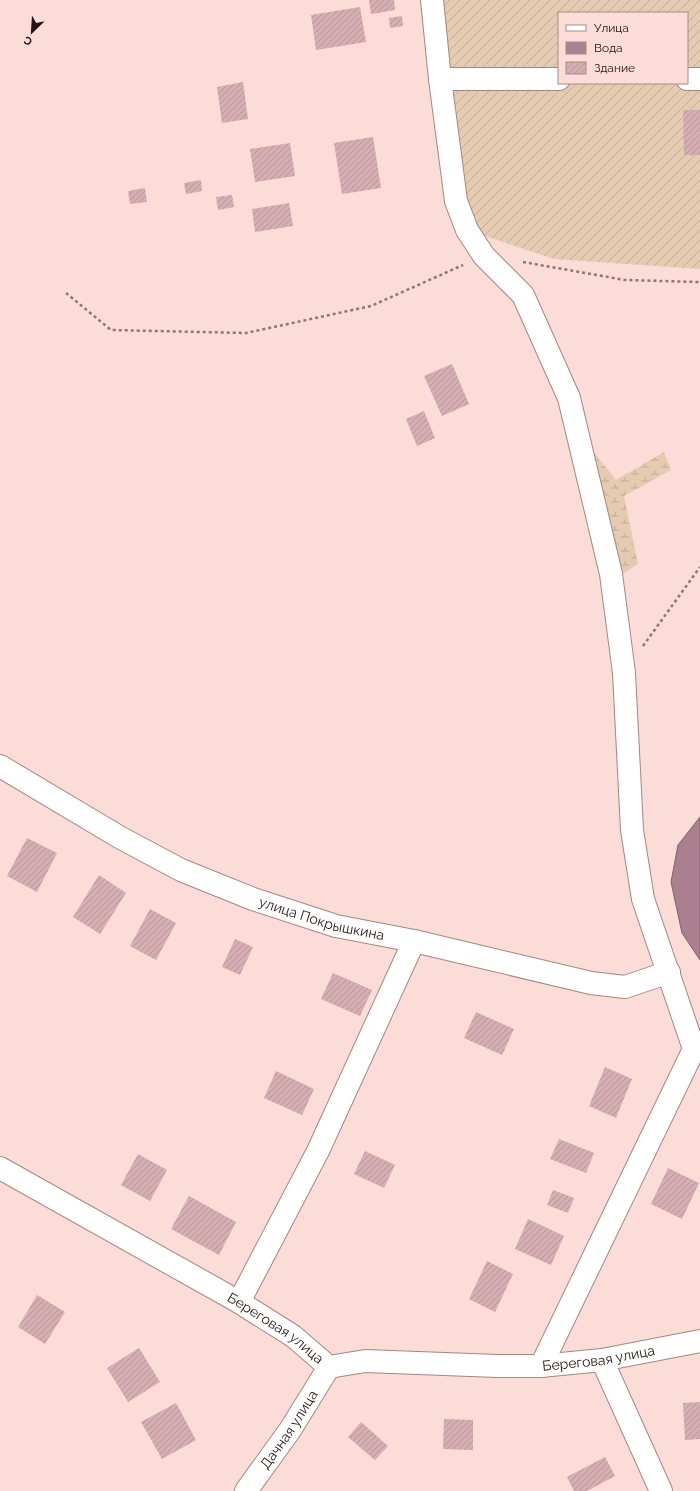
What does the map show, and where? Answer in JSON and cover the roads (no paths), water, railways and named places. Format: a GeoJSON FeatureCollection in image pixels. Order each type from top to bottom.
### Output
{"type":"FeatureCollection","features":[{"type":"Feature","properties":{"kind":"street"},"geometry":{"type":"LineString","coordinates":[[432,0],[440,78],[456,201],[467,230],[484,256],[523,295],[569,398],[611,574],[624,673],[632,830],[643,899],[697,1054],[542,1366]]}},
{"type":"Feature","properties":{"kind":"street"},"geometry":{"type":"LineString","coordinates":[[440,78],[558,79]]}},
{"type":"Feature","properties":{"kind":"street"},"geometry":{"type":"LineString","coordinates":[[688,79],[700,80]]}},
{"type":"Feature","properties":{"kind":"street","name":"улица Покрышкина"},"geometry":{"type":"LineString","coordinates":[[0,766],[121,838],[181,870],[252,899],[336,926],[414,941],[591,983],[624,987],[669,972]]}},
{"type":"Feature","properties":{"kind":"street"},"geometry":{"type":"LineString","coordinates":[[239,1302],[318,1151],[414,941]]}},
{"type":"Feature","properties":{"kind":"street","name":"Береговая улица"},"geometry":{"type":"LineString","coordinates":[[0,1168],[239,1302],[293,1336],[329,1366],[364,1362],[542,1366],[602,1360],[700,1341]]}},
{"type":"Feature","properties":{"kind":"street"},"geometry":{"type":"LineString","coordinates":[[602,1360],[661,1491]]}},
{"type":"Feature","properties":{"kind":"street","name":"Дачная улица"},"geometry":{"type":"LineString","coordinates":[[246,1491],[290,1430],[329,1366]]}},
{"type":"Feature","properties":{"kind":"water"},"geometry":{"type":"Polygon","coordinates":[[[700,817],[700,960],[682,933],[671,882],[678,845],[700,817]]]}}]}
